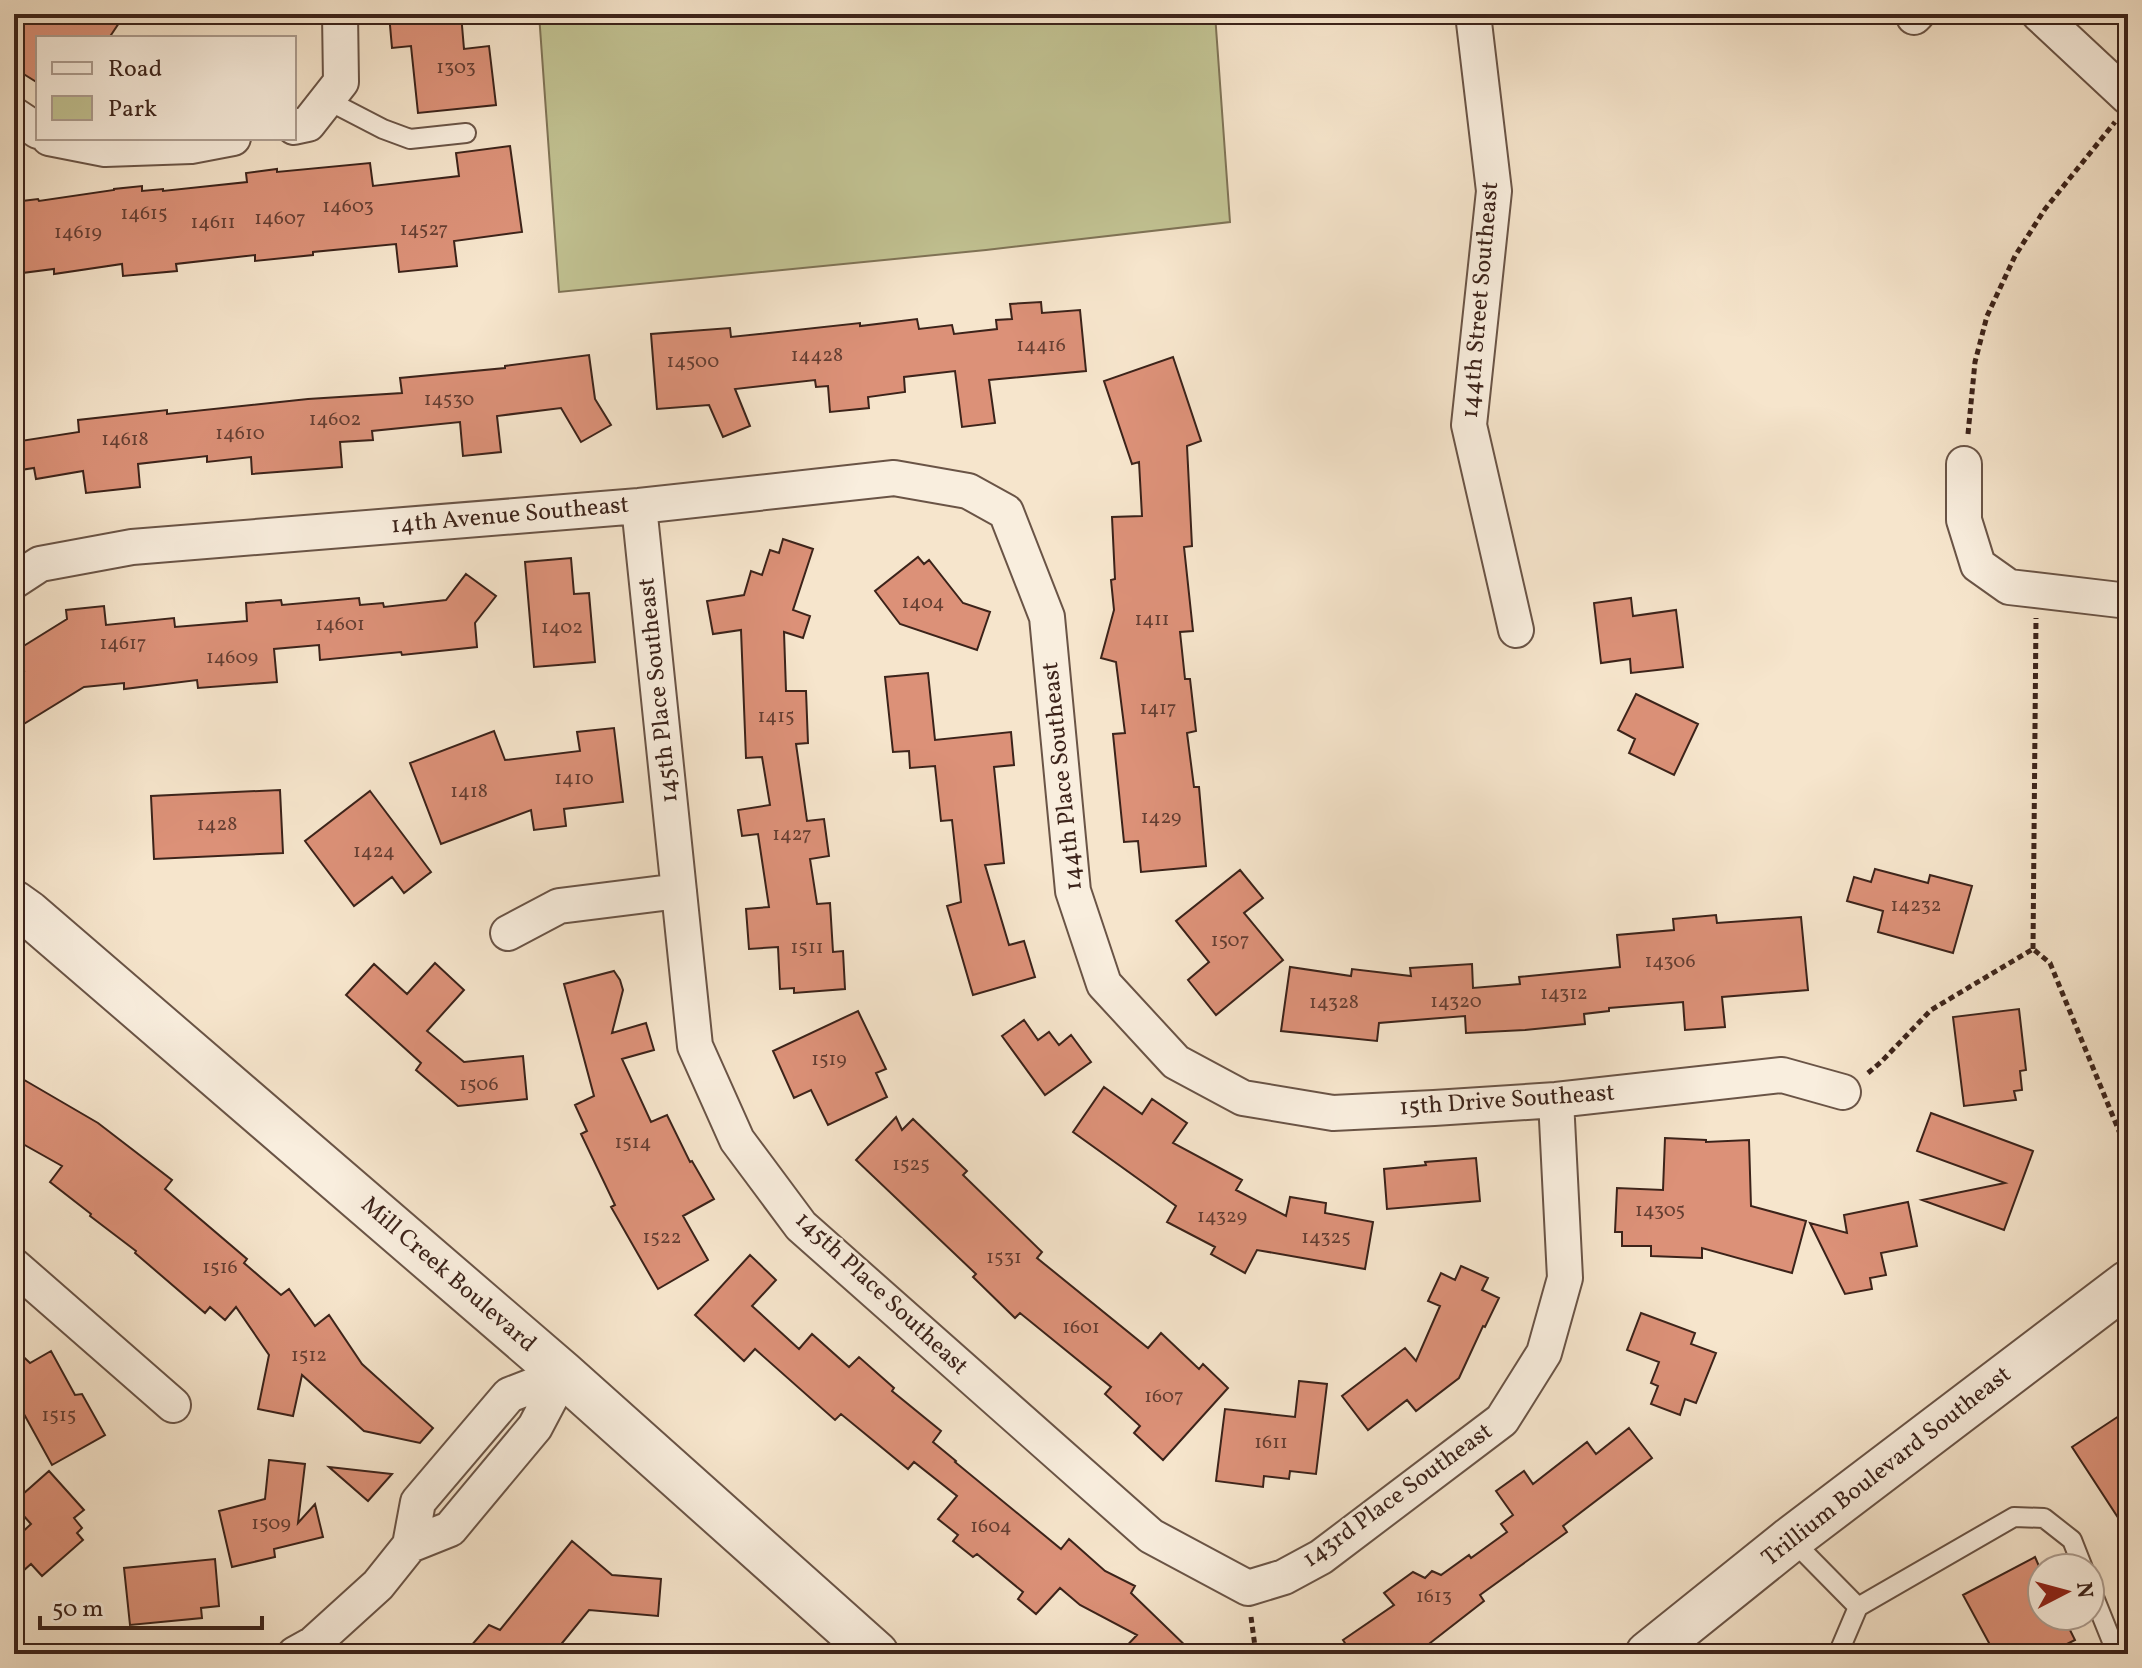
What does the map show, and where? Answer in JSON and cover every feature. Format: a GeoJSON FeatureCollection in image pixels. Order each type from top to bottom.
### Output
{"type":"FeatureCollection","features":[{"type":"Feature","properties":{"kind":"street"},"geometry":{"type":"LineString","coordinates":[[296,127],[308,124],[334,91],[340,14]]}},
{"type":"Feature","properties":{"kind":"street","name":"144th Street Southeast"},"geometry":{"type":"LineString","coordinates":[[1473,14],[1494,191],[1469,425],[1516,630]]}},
{"type":"Feature","properties":{"kind":"street"},"geometry":{"type":"LineString","coordinates":[[2039,14],[2123,107]]}},
{"type":"Feature","properties":{"kind":"street"},"geometry":{"type":"LineString","coordinates":[[14,115],[36,130]]}},
{"type":"Feature","properties":{"kind":"street"},"geometry":{"type":"LineString","coordinates":[[59,140],[105,149],[191,146],[222,140]]}},
{"type":"Feature","properties":{"kind":"street"},"geometry":{"type":"LineString","coordinates":[[1964,464],[1964,520],[1978,565],[2009,587],[2128,601]]}},
{"type":"Feature","properties":{"kind":"street","name":"14th Avenue Southeast"},"geometry":{"type":"LineString","coordinates":[[14,581],[40,564],[132,547],[639,506],[894,478],[968,491],[1006,512]]}},
{"type":"Feature","properties":{"kind":"street","name":"145th Place Southeast"},"geometry":{"type":"LineString","coordinates":[[639,506],[695,1046],[737,1140],[801,1226],[1151,1536],[1248,1588]]}},
{"type":"Feature","properties":{"kind":"street","name":"144th Place Southeast"},"geometry":{"type":"LineString","coordinates":[[1006,512],[1047,617],[1073,891],[1104,984],[1176,1062]]}},
{"type":"Feature","properties":{"kind":"street"},"geometry":{"type":"LineString","coordinates":[[508,933],[559,906],[679,891]]}},
{"type":"Feature","properties":{"kind":"street","name":"Mill Creek Boulevard"},"geometry":{"type":"LineString","coordinates":[[14,903],[563,1374],[876,1654]]}},
{"type":"Feature","properties":{"kind":"street","name":"15th Drive Southeast"},"geometry":{"type":"LineString","coordinates":[[1176,1062],[1243,1098],[1333,1113],[1556,1100],[1782,1075],[1843,1092]]}},
{"type":"Feature","properties":{"kind":"street","name":"143rd Place Southeast"},"geometry":{"type":"LineString","coordinates":[[1248,1588],[1284,1577],[1321,1557],[1502,1420],[1544,1353],[1565,1278],[1556,1100]]}},
{"type":"Feature","properties":{"kind":"street"},"geometry":{"type":"LineString","coordinates":[[14,1266],[173,1405]]}},
{"type":"Feature","properties":{"kind":"street","name":"Trillium Boulevard Southeast"},"geometry":{"type":"LineString","coordinates":[[1648,1654],[1791,1539],[2128,1283]]}},
{"type":"Feature","properties":{"kind":"street"},"geometry":{"type":"LineString","coordinates":[[295,1654],[313,1644],[378,1585],[410,1545],[450,1529],[535,1427],[563,1374]]}},
{"type":"Feature","properties":{"kind":"lane"},"geometry":{"type":"LineString","coordinates":[[334,91],[383,129],[410,139],[466,133]]}},
{"type":"Feature","properties":{"kind":"lane"},"geometry":{"type":"LineString","coordinates":[[1838,1654],[1858,1607],[2014,1517],[2044,1518],[2072,1540],[2077,1552]]}},
{"type":"Feature","properties":{"kind":"lane"},"geometry":{"type":"LineString","coordinates":[[1791,1539],[1858,1607]]}},
{"type":"Feature","properties":{"kind":"lane"},"geometry":{"type":"LineString","coordinates":[[2106,1627],[2117,1654]]}},
{"type":"Feature","properties":{"kind":"path"},"geometry":{"type":"LineString","coordinates":[[1964,464],[1975,362],[1987,316],[2015,256],[2045,209],[2123,107]]}},
{"type":"Feature","properties":{"kind":"path"},"geometry":{"type":"LineString","coordinates":[[2033,949],[2037,591]]}},
{"type":"Feature","properties":{"kind":"path"},"geometry":{"type":"LineString","coordinates":[[1843,1092],[1881,1062],[1931,1010],[2033,949]]}},
{"type":"Feature","properties":{"kind":"path"},"geometry":{"type":"LineString","coordinates":[[2033,949],[2050,963],[2128,1153]]}},
{"type":"Feature","properties":{"kind":"green space"},"geometry":{"type":"Polygon","coordinates":[[[539,14],[1215,14],[1230,222],[986,250],[559,292],[539,14]]]}},
{"type":"Feature","properties":{"kind":"building"},"geometry":{"type":"Polygon","coordinates":[[[14,14],[125,14],[110,36],[36,36],[36,82],[14,68],[14,14]]]}},
{"type":"Feature","properties":{"kind":"building"},"geometry":{"type":"Polygon","coordinates":[[[389,14],[461,14],[464,49],[489,46],[496,105],[418,113],[411,46],[392,48],[389,14]]]}},
{"type":"Feature","properties":{"kind":"building"},"geometry":{"type":"Polygon","coordinates":[[[510,146],[522,232],[454,241],[457,266],[399,272],[396,244],[255,261],[255,255],[176,264],[177,271],[123,276],[122,264],[54,274],[54,269],[14,274],[14,202],[142,186],[142,191],[163,191],[247,182],[246,173],[370,163],[373,186],[459,176],[456,153],[510,146]]]}},
{"type":"Feature","properties":{"kind":"building"},"geometry":{"type":"Polygon","coordinates":[[[1041,302],[1042,313],[1080,310],[1086,371],[989,380],[995,423],[962,427],[955,371],[904,377],[905,392],[868,397],[869,408],[830,412],[828,386],[816,387],[815,380],[735,389],[750,426],[723,437],[709,405],[657,409],[651,334],[730,328],[731,337],[917,319],[919,329],[952,325],[954,334],[997,329],[996,320],[1012,319],[1010,304],[1041,302]]]}},
{"type":"Feature","properties":{"kind":"building"},"geometry":{"type":"Polygon","coordinates":[[[589,355],[595,399],[611,425],[581,442],[561,408],[497,416],[501,452],[463,456],[460,422],[372,431],[373,440],[340,442],[342,467],[252,474],[251,457],[207,462],[207,456],[138,464],[140,487],[86,493],[83,471],[36,479],[34,468],[14,471],[14,442],[79,432],[78,420],[167,410],[167,414],[402,393],[400,378],[505,368],[589,355]]]}},
{"type":"Feature","properties":{"kind":"building"},"geometry":{"type":"Polygon","coordinates":[[[1173,357],[1201,441],[1187,446],[1192,546],[1184,547],[1193,631],[1180,632],[1185,679],[1190,679],[1196,731],[1187,733],[1194,787],[1199,787],[1206,866],[1141,872],[1138,841],[1124,842],[1113,734],[1125,733],[1116,662],[1101,658],[1114,610],[1112,517],[1142,516],[1139,462],[1132,464],[1104,381],[1173,357]]]}},
{"type":"Feature","properties":{"kind":"building"},"geometry":{"type":"Polygon","coordinates":[[[783,539],[813,549],[793,610],[810,616],[803,638],[784,632],[786,691],[806,691],[808,743],[796,744],[807,821],[824,819],[829,856],[810,859],[817,904],[830,903],[833,952],[843,951],[845,989],[794,993],[794,988],[780,989],[778,947],[749,949],[746,909],[769,907],[758,834],[742,836],[738,810],[770,805],[762,757],[746,758],[741,630],[713,634],[707,601],[744,595],[751,571],[762,575],[770,550],[779,553],[783,539]]]}},
{"type":"Feature","properties":{"kind":"building"},"geometry":{"type":"Polygon","coordinates":[[[918,557],[924,564],[929,560],[963,603],[990,612],[977,650],[900,624],[875,591],[918,557]]]}},
{"type":"Feature","properties":{"kind":"building"},"geometry":{"type":"Polygon","coordinates":[[[571,558],[574,594],[589,593],[595,662],[534,667],[525,562],[571,558]]]}},
{"type":"Feature","properties":{"kind":"building"},"geometry":{"type":"Polygon","coordinates":[[[466,574],[496,596],[475,623],[477,647],[320,660],[319,645],[274,649],[277,682],[198,688],[197,680],[124,689],[124,683],[84,687],[14,730],[14,677],[24,671],[14,652],[67,619],[66,610],[104,606],[106,625],[174,618],[175,627],[247,621],[246,603],[281,600],[282,605],[359,598],[360,605],[383,603],[384,607],[446,600],[466,574]]]}},
{"type":"Feature","properties":{"kind":"building"},"geometry":{"type":"Polygon","coordinates":[[[1631,598],[1633,616],[1676,610],[1683,667],[1631,673],[1630,659],[1601,663],[1594,603],[1631,598]]]}},
{"type":"Feature","properties":{"kind":"building"},"geometry":{"type":"Polygon","coordinates":[[[928,673],[935,740],[1011,732],[1014,765],[994,767],[1004,863],[985,865],[1009,945],[1024,941],[1035,977],[973,995],[947,906],[961,902],[952,820],[941,821],[935,766],[910,768],[909,751],[893,752],[885,677],[928,673]]]}},
{"type":"Feature","properties":{"kind":"building"},"geometry":{"type":"Polygon","coordinates":[[[1636,694],[1698,724],[1674,775],[1629,753],[1635,739],[1618,730],[1636,694]]]}},
{"type":"Feature","properties":{"kind":"building"},"geometry":{"type":"Polygon","coordinates":[[[614,728],[623,802],[564,809],[566,826],[534,830],[531,810],[441,844],[410,763],[494,731],[505,760],[580,751],[577,732],[614,728]]]}},
{"type":"Feature","properties":{"kind":"building"},"geometry":{"type":"Polygon","coordinates":[[[280,790],[283,853],[154,859],[151,796],[280,790]]]}},
{"type":"Feature","properties":{"kind":"building"},"geometry":{"type":"Polygon","coordinates":[[[370,791],[431,872],[404,893],[392,877],[354,906],[305,841],[370,791]]]}},
{"type":"Feature","properties":{"kind":"building"},"geometry":{"type":"Polygon","coordinates":[[[1875,869],[1928,883],[1930,875],[1972,886],[1953,953],[1878,932],[1883,911],[1847,901],[1854,877],[1871,882],[1875,869]]]}},
{"type":"Feature","properties":{"kind":"building"},"geometry":{"type":"Polygon","coordinates":[[[1240,870],[1263,898],[1244,913],[1283,960],[1216,1015],[1188,980],[1209,962],[1176,921],[1240,870]]]}},
{"type":"Feature","properties":{"kind":"building"},"geometry":{"type":"Polygon","coordinates":[[[1716,915],[1717,923],[1801,917],[1808,990],[1722,997],[1725,1027],[1685,1030],[1683,1002],[1609,1008],[1609,1011],[1584,1014],[1585,1024],[1525,1030],[1466,1033],[1465,1016],[1379,1023],[1377,1041],[1281,1031],[1290,967],[1351,976],[1352,969],[1411,976],[1410,968],[1472,964],[1473,988],[1520,984],[1519,977],[1620,967],[1617,935],[1674,930],[1673,919],[1716,915]]]}},
{"type":"Feature","properties":{"kind":"building"},"geometry":{"type":"Polygon","coordinates":[[[435,963],[464,990],[427,1031],[464,1062],[523,1056],[527,1099],[458,1106],[416,1070],[421,1063],[346,995],[374,964],[407,994],[435,963]]]}},
{"type":"Feature","properties":{"kind":"building"},"geometry":{"type":"Polygon","coordinates":[[[614,971],[623,990],[612,1033],[646,1023],[654,1050],[622,1059],[651,1122],[667,1115],[690,1162],[714,1199],[683,1216],[708,1260],[658,1289],[611,1207],[615,1205],[581,1134],[587,1131],[575,1105],[594,1096],[564,984],[614,971]]]}},
{"type":"Feature","properties":{"kind":"building"},"geometry":{"type":"Polygon","coordinates":[[[2019,1009],[2026,1070],[2020,1071],[2022,1090],[2014,1091],[2016,1100],[1964,1106],[1953,1017],[2019,1009]]]}},
{"type":"Feature","properties":{"kind":"building"},"geometry":{"type":"Polygon","coordinates":[[[858,1011],[886,1069],[876,1073],[887,1097],[828,1125],[811,1090],[794,1098],[773,1051],[858,1011]]]}},
{"type":"Feature","properties":{"kind":"building"},"geometry":{"type":"Polygon","coordinates":[[[1024,1020],[1038,1040],[1049,1032],[1059,1045],[1071,1035],[1091,1062],[1045,1095],[1002,1036],[1024,1020]]]}},
{"type":"Feature","properties":{"kind":"building"},"geometry":{"type":"Polygon","coordinates":[[[14,1074],[98,1123],[172,1180],[165,1189],[247,1259],[244,1263],[281,1295],[289,1289],[315,1326],[329,1315],[362,1364],[433,1428],[420,1443],[364,1431],[302,1375],[293,1416],[258,1409],[269,1355],[236,1307],[225,1320],[210,1307],[205,1313],[136,1251],[50,1182],[62,1166],[14,1139],[14,1074]]]}},
{"type":"Feature","properties":{"kind":"building"},"geometry":{"type":"Polygon","coordinates":[[[1104,1087],[1142,1114],[1152,1099],[1187,1123],[1173,1143],[1242,1180],[1236,1190],[1286,1216],[1290,1197],[1326,1203],[1325,1213],[1373,1222],[1365,1269],[1257,1250],[1245,1273],[1211,1254],[1215,1247],[1167,1222],[1176,1206],[1073,1132],[1104,1087]]]}},
{"type":"Feature","properties":{"kind":"building"},"geometry":{"type":"Polygon","coordinates":[[[1931,1113],[2033,1151],[2004,1230],[1922,1200],[2005,1183],[1917,1151],[1931,1113]]]}},
{"type":"Feature","properties":{"kind":"building"},"geometry":{"type":"Polygon","coordinates":[[[896,1117],[902,1130],[913,1119],[967,1171],[963,1175],[1042,1252],[1037,1258],[1148,1348],[1161,1333],[1199,1369],[1203,1364],[1228,1388],[1163,1460],[1134,1433],[1140,1426],[1105,1394],[1111,1387],[1020,1313],[1015,1318],[973,1277],[976,1274],[856,1160],[896,1117]]]}},
{"type":"Feature","properties":{"kind":"building"},"geometry":{"type":"Polygon","coordinates":[[[1665,1138],[1706,1142],[1749,1140],[1751,1206],[1806,1221],[1792,1273],[1702,1248],[1702,1258],[1651,1256],[1651,1246],[1622,1246],[1622,1232],[1615,1232],[1617,1188],[1663,1190],[1665,1138]]]}},
{"type":"Feature","properties":{"kind":"building"},"geometry":{"type":"Polygon","coordinates":[[[1476,1158],[1480,1201],[1387,1209],[1384,1169],[1476,1158]]]}},
{"type":"Feature","properties":{"kind":"building"},"geometry":{"type":"Polygon","coordinates":[[[1908,1202],[1917,1246],[1881,1253],[1886,1275],[1870,1278],[1872,1289],[1845,1294],[1810,1223],[1847,1233],[1844,1215],[1908,1202]]]}},
{"type":"Feature","properties":{"kind":"building"},"geometry":{"type":"Polygon","coordinates":[[[750,1255],[776,1280],[752,1306],[799,1349],[812,1334],[849,1367],[859,1357],[894,1388],[892,1391],[941,1431],[933,1442],[955,1462],[1061,1549],[1069,1539],[1105,1571],[1135,1586],[1131,1593],[1194,1654],[1119,1654],[1137,1635],[1080,1605],[1060,1588],[1036,1614],[1018,1599],[1023,1592],[977,1554],[973,1557],[953,1541],[958,1535],[938,1519],[957,1496],[914,1462],[908,1469],[841,1414],[835,1420],[755,1349],[744,1361],[695,1315],[750,1255]]]}},
{"type":"Feature","properties":{"kind":"building"},"geometry":{"type":"Polygon","coordinates":[[[1461,1266],[1488,1278],[1482,1290],[1499,1298],[1459,1378],[1416,1411],[1407,1400],[1368,1430],[1342,1396],[1405,1348],[1416,1361],[1440,1306],[1428,1301],[1441,1273],[1455,1280],[1461,1266]]]}},
{"type":"Feature","properties":{"kind":"building"},"geometry":{"type":"Polygon","coordinates":[[[1641,1313],[1695,1333],[1691,1344],[1716,1353],[1696,1403],[1685,1399],[1680,1415],[1651,1404],[1658,1386],[1651,1383],[1659,1362],[1627,1350],[1641,1313]]]}},
{"type":"Feature","properties":{"kind":"building"},"geometry":{"type":"Polygon","coordinates":[[[14,1348],[30,1363],[51,1351],[75,1395],[82,1394],[105,1435],[52,1465],[14,1396],[14,1348]]]}},
{"type":"Feature","properties":{"kind":"building"},"geometry":{"type":"Polygon","coordinates":[[[1299,1381],[1327,1384],[1316,1474],[1290,1471],[1289,1479],[1264,1476],[1263,1487],[1216,1481],[1225,1409],[1295,1417],[1299,1381]]]}},
{"type":"Feature","properties":{"kind":"building"},"geometry":{"type":"Polygon","coordinates":[[[2128,1410],[2128,1533],[2072,1447],[2128,1410]]]}},
{"type":"Feature","properties":{"kind":"building"},"geometry":{"type":"Polygon","coordinates":[[[1629,1428],[1652,1458],[1563,1526],[1567,1532],[1480,1595],[1484,1601],[1416,1654],[1352,1654],[1343,1640],[1394,1605],[1384,1593],[1413,1572],[1425,1578],[1432,1571],[1441,1575],[1507,1532],[1501,1524],[1513,1515],[1496,1491],[1524,1471],[1533,1484],[1587,1442],[1596,1454],[1629,1428]]]}},
{"type":"Feature","properties":{"kind":"building"},"geometry":{"type":"Polygon","coordinates":[[[269,1460],[305,1464],[298,1523],[315,1504],[323,1537],[274,1549],[275,1557],[232,1567],[219,1511],[265,1499],[269,1460]]]}},
{"type":"Feature","properties":{"kind":"building"},"geometry":{"type":"Polygon","coordinates":[[[329,1467],[392,1474],[368,1501],[329,1467]]]}},
{"type":"Feature","properties":{"kind":"building"},"geometry":{"type":"Polygon","coordinates":[[[49,1471],[84,1510],[74,1518],[82,1528],[77,1533],[83,1540],[42,1576],[31,1564],[14,1579],[14,1540],[31,1524],[14,1502],[49,1471]]]}},
{"type":"Feature","properties":{"kind":"building"},"geometry":{"type":"Polygon","coordinates":[[[572,1541],[612,1575],[661,1579],[658,1616],[589,1610],[556,1654],[464,1654],[489,1625],[500,1630],[572,1541]]]}},
{"type":"Feature","properties":{"kind":"building"},"geometry":{"type":"Polygon","coordinates":[[[215,1559],[219,1606],[201,1608],[202,1618],[130,1625],[124,1568],[215,1559]]]}},
{"type":"Feature","properties":{"kind":"building"},"geometry":{"type":"Polygon","coordinates":[[[2026,1562],[2026,1632],[2071,1632],[2075,1640],[2047,1654],[1995,1654],[1963,1595],[2026,1562]]]}}]}
